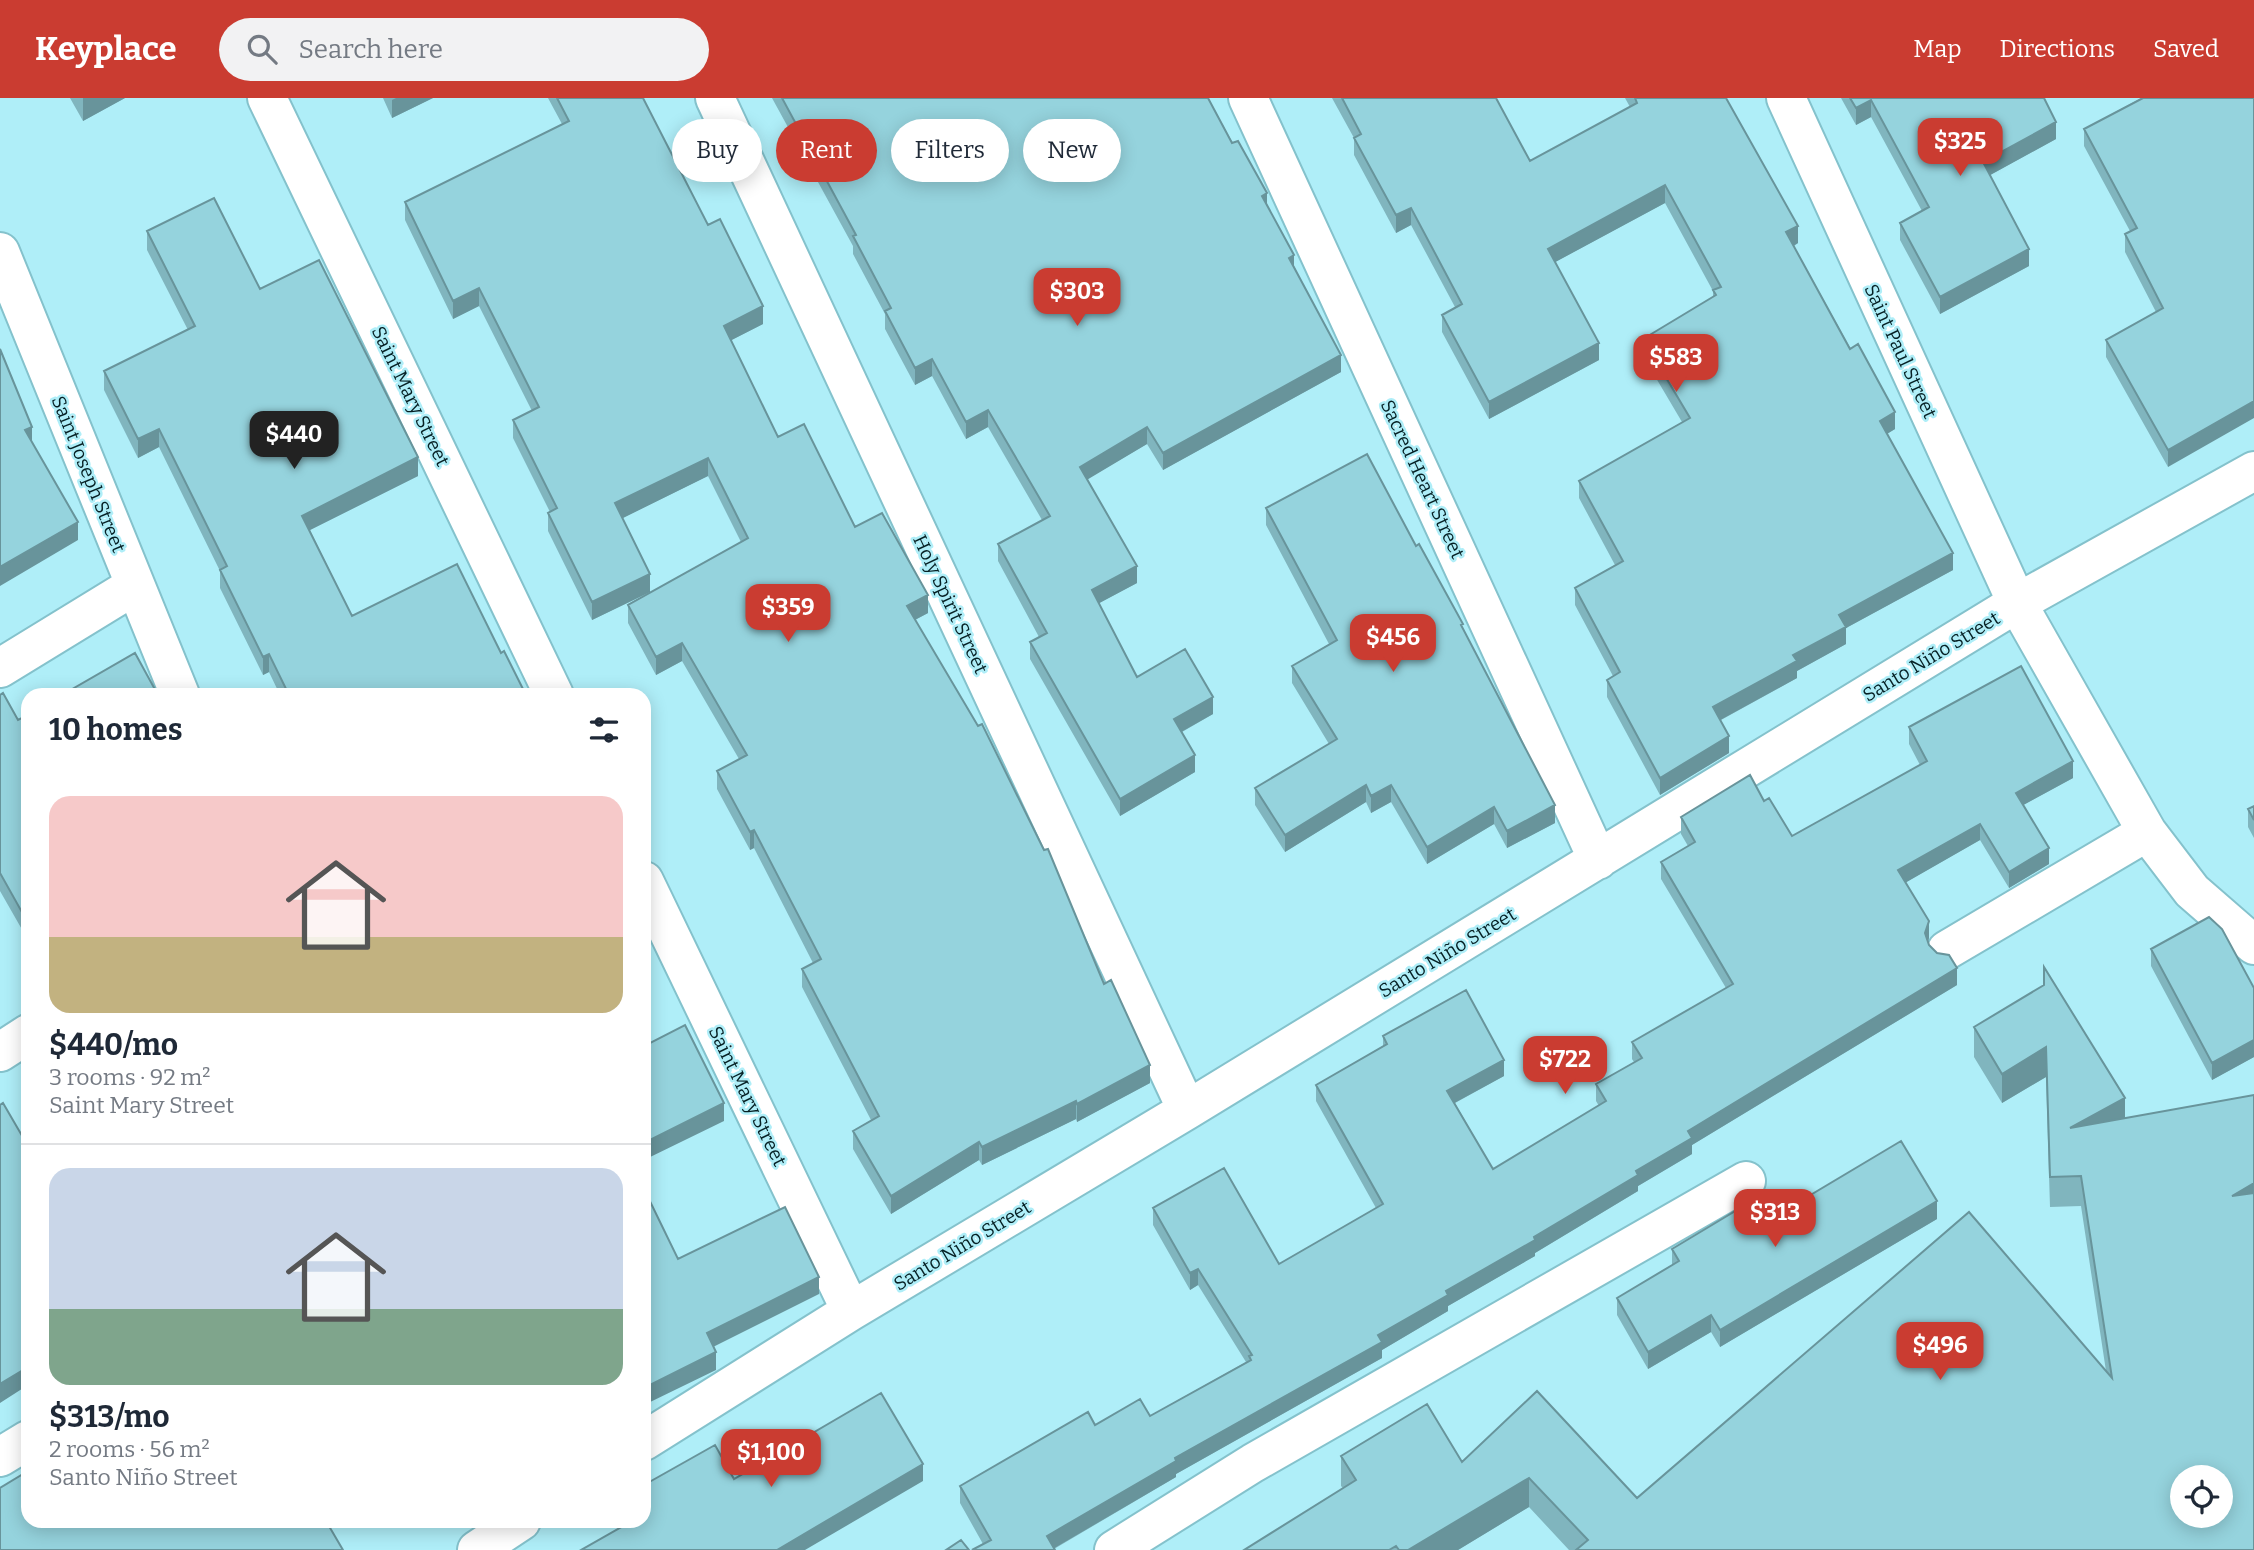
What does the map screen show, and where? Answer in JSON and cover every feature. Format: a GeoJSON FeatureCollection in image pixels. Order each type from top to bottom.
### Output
{"type":"FeatureCollection","features":[{"type":"Feature","properties":{"kind":"street","name":"Saint Mary Street"},"geometry":{"type":"LineString","coordinates":[[267,98],[551,688]]}},
{"type":"Feature","properties":{"kind":"street","name":"Holy Spirit Street"},"geometry":{"type":"LineString","coordinates":[[716,98],[1187,1110]]}},
{"type":"Feature","properties":{"kind":"street","name":"Sacred Heart Street"},"geometry":{"type":"LineString","coordinates":[[1248,98],[1598,860]]}},
{"type":"Feature","properties":{"kind":"street","name":"Saint Paul Street"},"geometry":{"type":"LineString","coordinates":[[1786,98],[2017,603],[2147,832],[2192,891],[2254,945]]}},
{"type":"Feature","properties":{"kind":"street","name":"Saint Joseph Street"},"geometry":{"type":"LineString","coordinates":[[0,252],[177,688]]}},
{"type":"Feature","properties":{"kind":"street","name":"Santo Niño Street"},"geometry":{"type":"LineString","coordinates":[[651,1437],[851,1311],[1187,1110],[2017,603],[2254,471]]}},
{"type":"Feature","properties":{"kind":"street"},"geometry":{"type":"LineString","coordinates":[[0,667],[134,586]]}},
{"type":"Feature","properties":{"kind":"street"},"geometry":{"type":"LineString","coordinates":[[1947,950],[2147,832]]}},
{"type":"Feature","properties":{"kind":"street","name":"Saint Mary Street"},"geometry":{"type":"LineString","coordinates":[[651,896],[851,1311]]}},
{"type":"Feature","properties":{"kind":"street"},"geometry":{"type":"LineString","coordinates":[[0,1052],[21,1038]]}},
{"type":"Feature","properties":{"kind":"street"},"geometry":{"type":"LineString","coordinates":[[1114,1550],[1252,1463],[1746,1181]]}},
{"type":"Feature","properties":{"kind":"street"},"geometry":{"type":"LineString","coordinates":[[0,1457],[21,1444]]}},
{"type":"Feature","properties":{"kind":"street"},"geometry":{"type":"LineString","coordinates":[[477,1550],[510,1528]]}},
{"type":"Feature","properties":{"kind":"building"},"geometry":{"type":"Polygon","coordinates":[[[557,98],[643,98],[672,155],[672,182],[686,182],[708,225],[720,219],[763,306],[724,326],[778,437],[804,424],[855,527],[882,513],[928,595],[907,606],[978,726],[982,724],[1044,850],[1048,849],[1104,984],[1111,980],[1150,1065],[1077,1104],[1076,1101],[982,1147],[979,1142],[891,1196],[853,1131],[879,1116],[802,969],[821,959],[754,830],[750,832],[717,771],[747,755],[682,643],[656,657],[628,605],[748,538],[708,458],[615,503],[650,574],[592,602],[548,513],[557,508],[513,420],[539,407],[479,288],[453,301],[405,202],[569,121],[557,98]]]}},
{"type":"Feature","properties":{"kind":"building"},"geometry":{"type":"Polygon","coordinates":[[[782,98],[1208,98],[1232,143],[1238,141],[1267,193],[1262,196],[1294,255],[1289,258],[1341,355],[1163,453],[1147,427],[1080,467],[1137,566],[1092,590],[1137,677],[1185,649],[1213,697],[1174,719],[1195,755],[1120,799],[1030,642],[1047,633],[998,544],[1050,516],[988,410],[966,422],[932,359],[915,368],[885,311],[891,308],[827,182],[877,182],[877,119],[793,119],[782,98]]]}},
{"type":"Feature","properties":{"kind":"building"},"geometry":{"type":"Polygon","coordinates":[[[1342,98],[1496,98],[1530,161],[1637,103],[1635,98],[1726,98],[1798,226],[1786,232],[1850,349],[1858,344],[1895,412],[1880,421],[1953,553],[1839,615],[1846,627],[1793,655],[1797,661],[1713,707],[1729,736],[1660,778],[1607,680],[1620,672],[1575,588],[1623,561],[1579,481],[1690,418],[1643,339],[1716,295],[1713,290],[1721,287],[1665,185],[1548,249],[1599,343],[1489,402],[1442,315],[1462,304],[1411,208],[1396,215],[1354,138],[1361,134],[1342,98]]]}},
{"type":"Feature","properties":{"kind":"building"},"geometry":{"type":"Polygon","coordinates":[[[1850,98],[2044,98],[2056,122],[1983,162],[2029,249],[1940,297],[1900,223],[1929,207],[1871,100],[1856,108],[1850,98]]]}},
{"type":"Feature","properties":{"kind":"building"},"geometry":{"type":"Polygon","coordinates":[[[2143,98],[2254,98],[2254,401],[2168,450],[2106,340],[2163,308],[2125,234],[2137,228],[2084,129],[2143,98]]]}},
{"type":"Feature","properties":{"kind":"building"},"geometry":{"type":"Polygon","coordinates":[[[214,198],[260,289],[319,260],[418,457],[302,516],[352,616],[457,564],[501,653],[504,651],[522,688],[286,688],[269,654],[263,657],[220,570],[227,566],[159,429],[138,439],[104,371],[195,326],[147,231],[214,198]]]}},
{"type":"Feature","properties":{"kind":"building"},"geometry":{"type":"Polygon","coordinates":[[[0,349],[32,427],[25,430],[78,522],[0,567],[0,349]]]}},
{"type":"Feature","properties":{"kind":"building"},"geometry":{"type":"Polygon","coordinates":[[[1367,454],[1416,546],[1419,544],[1463,624],[1461,625],[1555,805],[1507,831],[1494,807],[1427,847],[1391,785],[1371,796],[1366,785],[1285,835],[1255,788],[1337,739],[1292,666],[1337,640],[1266,508],[1367,454]]]}},
{"type":"Feature","properties":{"kind":"building"},"geometry":{"type":"Polygon","coordinates":[[[135,653],[154,688],[74,688],[135,653]]]}},
{"type":"Feature","properties":{"kind":"building"},"geometry":{"type":"Polygon","coordinates":[[[2021,666],[2073,761],[2016,793],[2049,848],[2009,872],[1980,824],[1898,870],[1929,921],[1925,933],[1929,945],[1937,953],[1949,955],[1957,968],[1688,1131],[1692,1138],[1636,1171],[1638,1175],[1534,1237],[1535,1240],[1446,1291],[1448,1295],[1378,1335],[1382,1342],[1175,1458],[1176,1461],[1047,1536],[1055,1550],[972,1550],[991,1540],[960,1486],[1088,1412],[1095,1425],[1140,1399],[1150,1416],[1251,1360],[1249,1356],[1252,1355],[1198,1269],[1190,1273],[1153,1208],[1224,1168],[1279,1264],[1383,1204],[1316,1085],[1387,1044],[1383,1036],[1466,990],[1504,1060],[1447,1091],[1493,1169],[1606,1101],[1596,1084],[1642,1058],[1632,1042],[1733,984],[1661,862],[1695,842],[1681,817],[1750,775],[1764,801],[1769,798],[1792,836],[1927,761],[1909,727],[2021,666]]]}},
{"type":"Feature","properties":{"kind":"building"},"geometry":{"type":"Polygon","coordinates":[[[3,693],[18,720],[21,718],[21,910],[0,873],[0,695],[3,693]]]}},
{"type":"Feature","properties":{"kind":"building"},"geometry":{"type":"Polygon","coordinates":[[[2254,806],[2254,820],[2248,809],[2254,806]]]}},
{"type":"Feature","properties":{"kind":"building"},"geometry":{"type":"Polygon","coordinates":[[[2209,917],[2222,929],[2254,988],[2254,1040],[2212,1063],[2151,949],[2209,917]]]}},
{"type":"Feature","properties":{"kind":"building"},"geometry":{"type":"Polygon","coordinates":[[[2044,967],[2125,1098],[2070,1128],[2254,1095],[2254,1183],[2232,1196],[2254,1193],[2254,1550],[1576,1550],[1588,1540],[1529,1478],[1408,1550],[1399,1550],[1396,1546],[1389,1550],[1244,1550],[1356,1480],[1341,1456],[1427,1404],[1462,1462],[1537,1391],[1637,1498],[1969,1212],[2112,1378],[2081,1176],[2050,1177],[2046,1047],[2002,1074],[1974,1027],[2044,985],[2044,967]]]}},
{"type":"Feature","properties":{"kind":"building"},"geometry":{"type":"Polygon","coordinates":[[[685,1025],[724,1103],[651,1140],[651,1042],[685,1025]]]}},
{"type":"Feature","properties":{"kind":"building"},"geometry":{"type":"Polygon","coordinates":[[[3,1103],[21,1134],[21,1371],[0,1384],[0,1105],[3,1103]]]}},
{"type":"Feature","properties":{"kind":"building"},"geometry":{"type":"Polygon","coordinates":[[[1901,1141],[1937,1201],[1720,1330],[1711,1315],[1648,1352],[1617,1298],[1679,1261],[1672,1249],[1737,1210],[1750,1231],[1901,1141]]]}},
{"type":"Feature","properties":{"kind":"building"},"geometry":{"type":"Polygon","coordinates":[[[651,1203],[678,1259],[785,1207],[819,1277],[707,1333],[716,1352],[651,1384],[651,1203]]]}},
{"type":"Feature","properties":{"kind":"building"},"geometry":{"type":"Polygon","coordinates":[[[881,1393],[923,1464],[777,1550],[581,1550],[620,1528],[651,1528],[651,1481],[715,1445],[734,1479],[881,1393]]]}},
{"type":"Feature","properties":{"kind":"building"},"geometry":{"type":"Polygon","coordinates":[[[21,1475],[21,1528],[330,1528],[343,1550],[0,1550],[0,1488],[21,1475]]]}},
{"type":"Feature","properties":{"kind":"building"},"geometry":{"type":"Polygon","coordinates":[[[961,1540],[969,1550],[946,1550],[961,1540]]]}}]}
